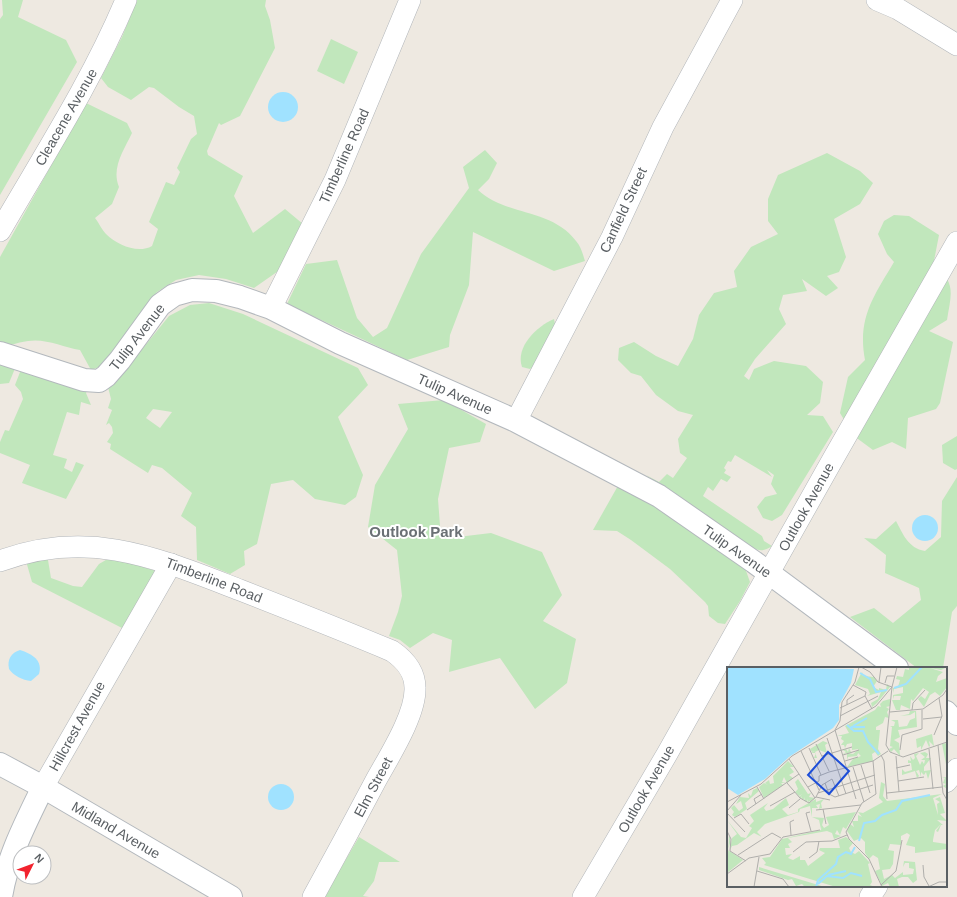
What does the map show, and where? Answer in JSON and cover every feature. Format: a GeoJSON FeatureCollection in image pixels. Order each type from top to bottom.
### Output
{"type":"FeatureCollection","features":[{"type":"Feature","properties":{"kind":"street","name":"Cleacene Avenue"},"geometry":{"type":"LineString","coordinates":[[0,231],[84,88],[111,37],[126,0]]}},
{"type":"Feature","properties":{"kind":"street","name":"Timberline Road"},"geometry":{"type":"LineString","coordinates":[[271,308],[335,180],[410,0]]}},
{"type":"Feature","properties":{"kind":"street","name":"Canfield Street"},"geometry":{"type":"LineString","coordinates":[[516,421],[612,237],[663,127],[732,0]]}},
{"type":"Feature","properties":{"kind":"street"},"geometry":{"type":"LineString","coordinates":[[878,0],[957,44]]}},
{"type":"Feature","properties":{"kind":"street","name":"Outlook Avenue"},"geometry":{"type":"LineString","coordinates":[[584,897],[957,242]]}},
{"type":"Feature","properties":{"kind":"street","name":"Tulip Avenue"},"geometry":{"type":"LineString","coordinates":[[0,353],[84,380],[103,380],[160,305],[174,295],[192,290],[216,291],[240,297],[271,308],[340,343],[516,421],[658,496],[769,573],[896,667]]}},
{"type":"Feature","properties":{"kind":"street","name":"Timberline Road"},"geometry":{"type":"LineString","coordinates":[[0,561],[38,549],[70,546],[131,553],[171,564],[296,611],[392,651],[404,660],[412,671]]}},
{"type":"Feature","properties":{"kind":"street","name":"Hillcrest Avenue"},"geometry":{"type":"LineString","coordinates":[[1,897],[3,884],[15,848],[43,787],[171,564]]}},
{"type":"Feature","properties":{"kind":"street","name":"Elm Street"},"geometry":{"type":"LineString","coordinates":[[313,897],[395,745],[410,713],[414,700],[415,687],[412,671]]}},
{"type":"Feature","properties":{"kind":"street"},"geometry":{"type":"LineString","coordinates":[[947,713],[957,724]]}},
{"type":"Feature","properties":{"kind":"street","name":"Midland Avenue"},"geometry":{"type":"LineString","coordinates":[[0,764],[43,787],[231,897]]}},
{"type":"Feature","properties":{"kind":"street"},"geometry":{"type":"LineString","coordinates":[[947,781],[957,769]]}},
{"type":"Feature","properties":{"kind":"street"},"geometry":{"type":"LineString","coordinates":[[870,897],[876,887]]}},
{"type":"Feature","properties":{"kind":"green space"},"geometry":{"type":"Polygon","coordinates":[[[2,0],[23,0],[18,17],[66,40],[77,62],[0,195],[0,19],[3,15],[2,0]]]}},
{"type":"Feature","properties":{"kind":"green space"},"geometry":{"type":"Polygon","coordinates":[[[137,0],[266,0],[265,6],[270,20],[275,48],[240,116],[221,125],[219,123],[207,151],[208,155],[243,176],[234,196],[253,233],[285,209],[303,224],[284,267],[254,288],[226,279],[199,275],[176,280],[157,292],[105,361],[99,367],[91,370],[80,350],[54,343],[34,340],[7,345],[0,344],[0,257],[86,103],[127,123],[132,133],[117,166],[117,180],[119,187],[112,204],[95,218],[106,234],[122,245],[134,249],[152,246],[158,229],[149,222],[166,182],[174,185],[180,172],[177,168],[191,139],[197,134],[194,116],[179,107],[154,88],[149,87],[131,100],[108,87],[101,78],[122,37],[137,0]]]}},
{"type":"Feature","properties":{"kind":"green space"},"geometry":{"type":"Polygon","coordinates":[[[331,39],[358,52],[344,84],[317,71],[331,39]]]}},
{"type":"Feature","properties":{"kind":"green space"},"geometry":{"type":"Polygon","coordinates":[[[485,150],[497,163],[489,179],[478,190],[501,204],[541,217],[566,230],[579,245],[585,261],[554,271],[473,232],[469,285],[450,335],[449,347],[407,360],[287,304],[306,264],[337,260],[357,318],[373,337],[387,328],[421,254],[469,188],[463,167],[485,150]]]}},
{"type":"Feature","properties":{"kind":"green space"},"geometry":{"type":"Polygon","coordinates":[[[827,153],[860,171],[873,183],[860,204],[834,219],[846,257],[839,272],[827,276],[838,288],[826,296],[802,279],[807,291],[783,295],[779,309],[786,324],[755,359],[744,376],[749,380],[754,369],[774,361],[806,366],[823,382],[820,403],[807,415],[823,416],[833,432],[782,515],[772,521],[763,518],[757,507],[765,497],[777,494],[771,484],[774,475],[767,470],[772,477],[735,455],[731,462],[728,461],[724,468],[726,470],[724,473],[731,477],[727,482],[721,479],[713,491],[708,487],[703,496],[762,536],[764,541],[772,546],[764,550],[757,550],[646,475],[659,482],[667,474],[673,478],[687,458],[680,453],[678,439],[693,415],[678,411],[656,395],[641,376],[631,373],[618,360],[619,348],[634,342],[656,356],[678,366],[693,339],[699,315],[714,293],[737,287],[734,271],[751,247],[778,234],[768,221],[768,199],[778,175],[827,153]]]}},
{"type":"Feature","properties":{"kind":"green space"},"geometry":{"type":"Polygon","coordinates":[[[894,215],[909,216],[939,235],[933,266],[946,277],[949,283],[951,296],[947,320],[929,331],[953,342],[940,403],[936,409],[908,418],[906,449],[892,442],[873,450],[854,436],[840,413],[848,377],[865,360],[863,332],[869,308],[894,262],[887,254],[878,234],[884,221],[894,215]]]}},
{"type":"Feature","properties":{"kind":"green space"},"geometry":{"type":"Polygon","coordinates":[[[209,303],[243,314],[358,368],[368,385],[338,417],[363,475],[356,497],[345,505],[315,499],[293,480],[271,484],[257,544],[244,551],[245,565],[230,574],[197,560],[196,527],[181,516],[192,493],[162,468],[152,465],[148,473],[110,449],[111,444],[107,442],[113,433],[112,427],[109,423],[106,425],[112,410],[108,408],[111,399],[108,387],[117,380],[169,316],[190,305],[209,303]],[[153,409],[146,418],[160,428],[172,412],[153,409]]]}},
{"type":"Feature","properties":{"kind":"green space"},"geometry":{"type":"Polygon","coordinates":[[[554,319],[555,324],[535,365],[530,369],[522,367],[522,352],[529,338],[547,322],[554,319]]]}},
{"type":"Feature","properties":{"kind":"green space"},"geometry":{"type":"Polygon","coordinates":[[[0,361],[16,366],[9,383],[0,384],[0,361]]]}},
{"type":"Feature","properties":{"kind":"green space"},"geometry":{"type":"Polygon","coordinates":[[[22,367],[88,389],[86,393],[91,405],[81,402],[79,415],[67,412],[53,455],[67,459],[64,468],[72,472],[76,462],[84,465],[66,499],[22,483],[30,465],[0,453],[0,442],[5,430],[9,431],[23,399],[21,392],[15,385],[22,367]]]}},
{"type":"Feature","properties":{"kind":"green space"},"geometry":{"type":"Polygon","coordinates":[[[444,400],[486,424],[480,442],[449,448],[438,499],[441,539],[491,533],[542,552],[562,595],[543,621],[576,639],[567,683],[535,709],[500,658],[449,672],[452,640],[433,633],[410,648],[400,640],[389,636],[402,596],[397,550],[368,527],[375,485],[408,429],[398,404],[444,400]]]}},
{"type":"Feature","properties":{"kind":"green space"},"geometry":{"type":"Polygon","coordinates":[[[957,436],[957,469],[955,470],[943,463],[942,445],[957,436]]]}},
{"type":"Feature","properties":{"kind":"green space"},"geometry":{"type":"Polygon","coordinates":[[[957,477],[957,606],[952,612],[943,667],[916,667],[850,617],[874,608],[893,623],[921,600],[919,588],[885,573],[886,555],[864,538],[876,539],[896,521],[910,544],[925,551],[941,537],[942,501],[957,477]]]}},
{"type":"Feature","properties":{"kind":"green space"},"geometry":{"type":"Polygon","coordinates":[[[619,484],[654,502],[745,568],[750,582],[725,624],[718,623],[709,616],[708,606],[705,602],[670,569],[631,540],[617,531],[593,530],[619,484]]]}},
{"type":"Feature","properties":{"kind":"green space"},"geometry":{"type":"Polygon","coordinates":[[[47,554],[51,578],[73,586],[82,587],[99,564],[111,557],[156,571],[122,628],[32,582],[26,561],[47,554]]]}},
{"type":"Feature","properties":{"kind":"green space"},"geometry":{"type":"Polygon","coordinates":[[[359,837],[400,862],[379,862],[374,881],[363,896],[369,897],[324,897],[359,837]]]}},
{"type":"Feature","properties":{"kind":"water"},"geometry":{"type":"Polygon","coordinates":[[[283,92],[293,97],[298,107],[293,117],[283,122],[273,117],[268,107],[273,97],[283,92]]]}},
{"type":"Feature","properties":{"kind":"water"},"geometry":{"type":"Polygon","coordinates":[[[925,515],[934,519],[938,528],[934,537],[925,541],[916,537],[912,528],[916,519],[925,515]]]}},
{"type":"Feature","properties":{"kind":"water"},"geometry":{"type":"Polygon","coordinates":[[[20,650],[29,653],[38,661],[40,669],[39,674],[31,681],[18,677],[9,669],[10,657],[20,650]]]}},
{"type":"Feature","properties":{"kind":"water"},"geometry":{"type":"Polygon","coordinates":[[[281,784],[290,788],[294,797],[290,806],[281,810],[272,806],[268,797],[272,788],[281,784]]]}},
{"type":"Feature","properties":{"kind":"district","name":"Outlook Park"},"geometry":{"type":"Point","coordinates":[416,531]}}]}
